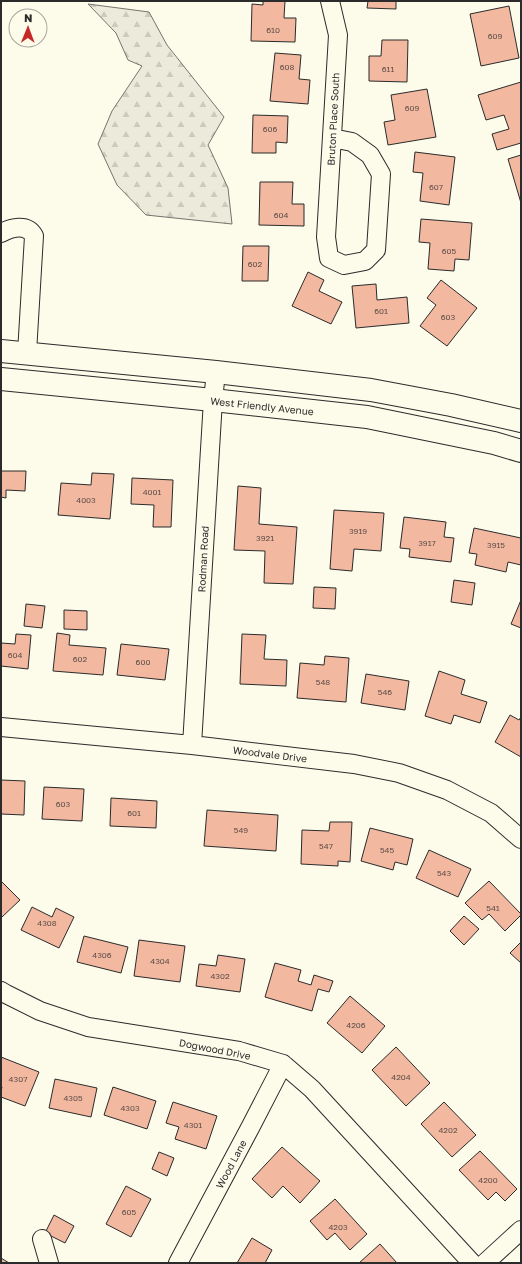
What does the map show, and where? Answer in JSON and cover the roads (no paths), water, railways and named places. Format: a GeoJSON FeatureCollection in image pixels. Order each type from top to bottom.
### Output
{"type":"FeatureCollection","features":[{"type":"Feature","properties":{"kind":"main road"},"geometry":{"type":"LineString","coordinates":[[1,350],[216,372],[371,390],[452,405],[521,421]]}},
{"type":"Feature","properties":{"kind":"main road","name":"West Friendly Avenue"},"geometry":{"type":"LineString","coordinates":[[1,379],[367,417],[494,443],[521,451]]}},
{"type":"Feature","properties":{"kind":"street","name":"Bruton Place South"},"geometry":{"type":"LineString","coordinates":[[330,1],[338,35],[326,237],[329,258],[344,264],[365,261],[376,250],[381,174],[370,154],[352,142],[332,138]]}},
{"type":"Feature","properties":{"kind":"street"},"geometry":{"type":"LineString","coordinates":[[1,234],[14,228],[26,228],[31,231],[34,236],[27,353]]}},
{"type":"Feature","properties":{"kind":"street","name":"Rodman Road"},"geometry":{"type":"LineString","coordinates":[[192,745],[216,372]]}},
{"type":"Feature","properties":{"kind":"street","name":"Woodvale Drive"},"geometry":{"type":"LineString","coordinates":[[1,727],[192,745],[354,764],[399,773],[447,790],[491,812],[521,839]]}},
{"type":"Feature","properties":{"kind":"street","name":"Dogwood Drive"},"geometry":{"type":"LineString","coordinates":[[1,991],[40,1011],[88,1027],[239,1051],[283,1064],[312,1088],[472,1263]]}},
{"type":"Feature","properties":{"kind":"street","name":"Wood Lane"},"geometry":{"type":"LineString","coordinates":[[178,1263],[283,1064]]}},
{"type":"Feature","properties":{"kind":"street"},"geometry":{"type":"LineString","coordinates":[[485,1263],[521,1230]]}},
{"type":"Feature","properties":{"kind":"street"},"geometry":{"type":"LineString","coordinates":[[42,1239],[49,1263]]}}]}
